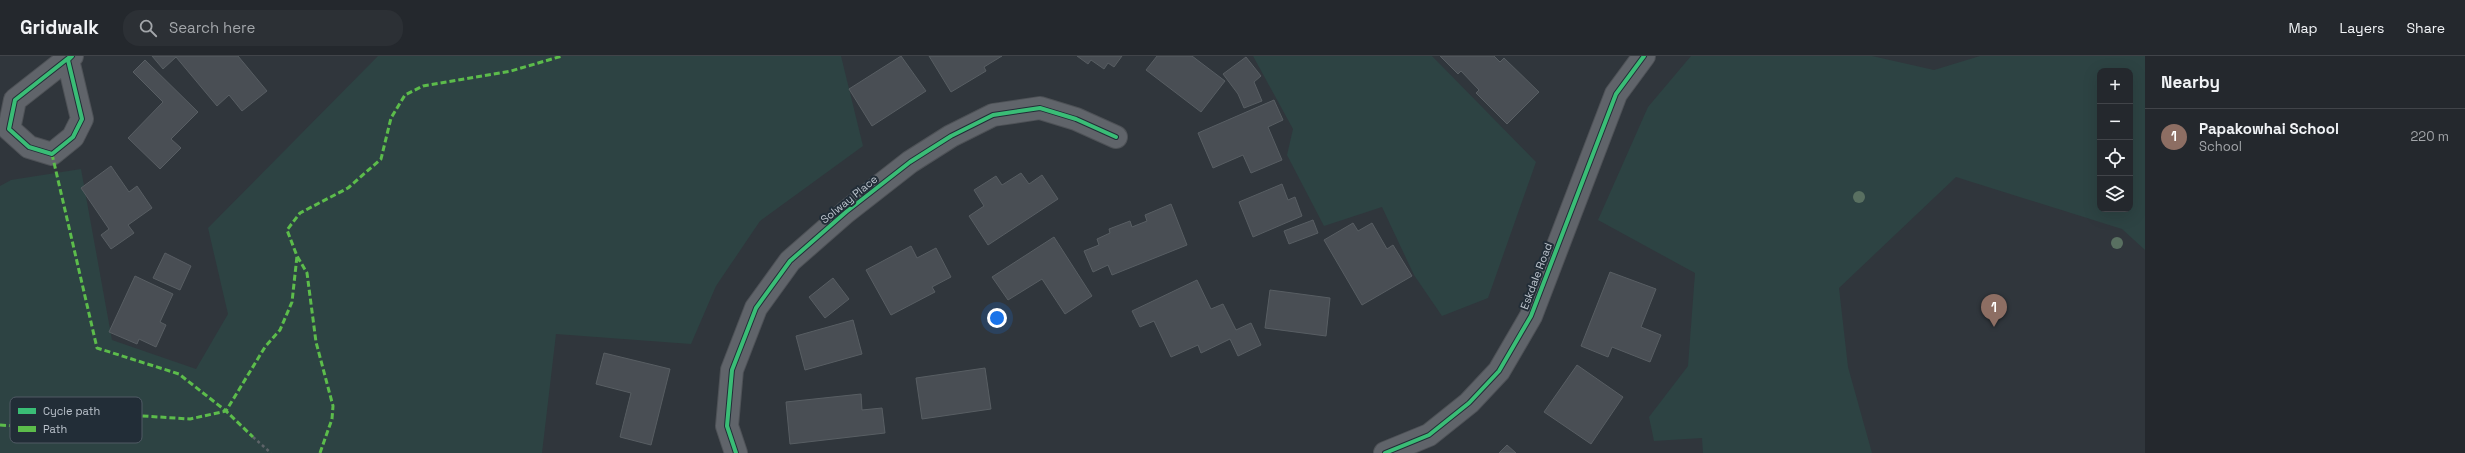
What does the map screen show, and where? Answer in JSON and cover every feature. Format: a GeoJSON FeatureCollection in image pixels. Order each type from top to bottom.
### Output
{"type":"FeatureCollection","features":[{"type":"Feature","properties":{"kind":"street","name":"Eskdale Road"},"geometry":{"type":"LineString","coordinates":[[1385,453],[1429,435],[1470,403],[1499,371],[1531,316],[1616,94],[1644,56]]}},
{"type":"Feature","properties":{"kind":"street","name":"Solway Place"},"geometry":{"type":"LineString","coordinates":[[736,453],[727,426],[732,370],[756,308],[790,261],[846,212],[910,162],[950,136],[993,115],[1040,108],[1076,120],[1116,137]]}},
{"type":"Feature","properties":{"kind":"path"},"geometry":{"type":"LineString","coordinates":[[253,437],[271,453]]}},
{"type":"Feature","properties":{"kind":"green space"},"geometry":{"type":"Polygon","coordinates":[[[378,56],[841,56],[863,146],[760,221],[716,286],[691,344],[556,334],[542,453],[0,453],[0,186],[11,180],[81,169],[112,340],[196,369],[228,314],[208,228],[378,56]]]}},
{"type":"Feature","properties":{"kind":"green space"},"geometry":{"type":"Polygon","coordinates":[[[1253,56],[1432,56],[1536,162],[1488,298],[1442,316],[1414,275],[1382,207],[1324,226],[1287,155],[1293,129],[1253,56]]]}},
{"type":"Feature","properties":{"kind":"green space"},"geometry":{"type":"Polygon","coordinates":[[[1691,56],[1872,56],[1934,70],[1980,56],[2145,56],[2145,250],[2122,229],[1956,177],[1839,288],[1848,367],[1872,453],[1703,453],[1702,438],[1654,441],[1649,417],[1688,366],[1695,273],[1598,220],[1648,107],[1691,56]]]}},
{"type":"Feature","properties":{"kind":"building"},"geometry":{"type":"Polygon","coordinates":[[[152,56],[238,56],[267,91],[242,111],[229,95],[217,106],[176,57],[163,69],[152,56]]]}},
{"type":"Feature","properties":{"kind":"building"},"geometry":{"type":"Polygon","coordinates":[[[901,56],[926,91],[872,126],[849,89],[901,56]]]}},
{"type":"Feature","properties":{"kind":"building"},"geometry":{"type":"Polygon","coordinates":[[[929,56],[1002,56],[984,67],[986,71],[951,92],[929,56]]]}},
{"type":"Feature","properties":{"kind":"building"},"geometry":{"type":"Polygon","coordinates":[[[1077,56],[1122,56],[1114,67],[1108,63],[1104,69],[1091,60],[1088,64],[1077,56]]]}},
{"type":"Feature","properties":{"kind":"building"},"geometry":{"type":"Polygon","coordinates":[[[1157,56],[1192,56],[1225,81],[1201,112],[1146,70],[1157,56]]]}},
{"type":"Feature","properties":{"kind":"building"},"geometry":{"type":"Polygon","coordinates":[[[1440,56],[1494,56],[1500,62],[1504,58],[1539,92],[1507,124],[1476,93],[1479,90],[1461,71],[1458,74],[1440,56]]]}},
{"type":"Feature","properties":{"kind":"building"},"geometry":{"type":"Polygon","coordinates":[[[1246,57],[1261,76],[1254,82],[1262,101],[1244,108],[1238,94],[1223,74],[1246,57]]]}},
{"type":"Feature","properties":{"kind":"building"},"geometry":{"type":"Polygon","coordinates":[[[145,60],[198,112],[171,139],[181,148],[160,169],[128,138],[163,102],[133,72],[145,60]]]}},
{"type":"Feature","properties":{"kind":"building"},"geometry":{"type":"Polygon","coordinates":[[[1274,100],[1283,120],[1268,127],[1282,160],[1251,173],[1243,155],[1213,168],[1198,133],[1274,100]]]}},
{"type":"Feature","properties":{"kind":"building"},"geometry":{"type":"Polygon","coordinates":[[[111,166],[129,192],[137,186],[152,208],[128,225],[134,233],[111,249],[101,235],[109,229],[81,188],[111,166]]]}},
{"type":"Feature","properties":{"kind":"building"},"geometry":{"type":"Polygon","coordinates":[[[1021,173],[1029,184],[1042,175],[1058,199],[988,245],[969,216],[984,206],[974,190],[996,176],[1002,185],[1021,173]]]}},
{"type":"Feature","properties":{"kind":"building"},"geometry":{"type":"Polygon","coordinates":[[[1282,184],[1288,200],[1295,197],[1302,216],[1253,237],[1239,202],[1282,184]]]}},
{"type":"Feature","properties":{"kind":"building"},"geometry":{"type":"Polygon","coordinates":[[[1171,204],[1187,245],[1112,275],[1108,265],[1093,272],[1084,251],[1099,245],[1097,239],[1110,233],[1109,229],[1130,221],[1132,227],[1147,221],[1145,215],[1171,204]]]}},
{"type":"Feature","properties":{"kind":"building"},"geometry":{"type":"Polygon","coordinates":[[[1313,220],[1318,233],[1289,244],[1284,231],[1313,220]]]}},
{"type":"Feature","properties":{"kind":"building"},"geometry":{"type":"Polygon","coordinates":[[[1353,223],[1358,231],[1372,223],[1387,249],[1393,245],[1412,276],[1362,305],[1324,240],[1353,223]]]}},
{"type":"Feature","properties":{"kind":"building"},"geometry":{"type":"Polygon","coordinates":[[[1054,237],[1092,296],[1065,314],[1042,279],[1008,300],[992,277],[1054,237]]]}},
{"type":"Feature","properties":{"kind":"building"},"geometry":{"type":"Polygon","coordinates":[[[911,246],[917,258],[936,248],[951,277],[932,287],[935,292],[891,315],[866,270],[911,246]]]}},
{"type":"Feature","properties":{"kind":"building"},"geometry":{"type":"Polygon","coordinates":[[[165,253],[191,266],[180,290],[153,278],[165,253]]]}},
{"type":"Feature","properties":{"kind":"building"},"geometry":{"type":"Polygon","coordinates":[[[1610,272],[1656,289],[1641,327],[1661,335],[1650,362],[1612,347],[1608,357],[1581,346],[1610,272]]]}},
{"type":"Feature","properties":{"kind":"building"},"geometry":{"type":"Polygon","coordinates":[[[135,276],[173,294],[160,322],[166,325],[156,347],[139,339],[137,344],[109,332],[135,276]]]}},
{"type":"Feature","properties":{"kind":"building"},"geometry":{"type":"Polygon","coordinates":[[[833,278],[849,299],[825,318],[809,297],[833,278]]]}},
{"type":"Feature","properties":{"kind":"building"},"geometry":{"type":"Polygon","coordinates":[[[1197,280],[1211,309],[1223,304],[1236,330],[1251,323],[1261,345],[1238,356],[1230,339],[1201,353],[1198,345],[1171,357],[1154,321],[1140,327],[1132,311],[1197,280]]]}},
{"type":"Feature","properties":{"kind":"building"},"geometry":{"type":"Polygon","coordinates":[[[1270,290],[1330,298],[1326,336],[1265,328],[1270,290]]]}},
{"type":"Feature","properties":{"kind":"building"},"geometry":{"type":"Polygon","coordinates":[[[853,320],[862,354],[805,370],[796,336],[853,320]]]}},
{"type":"Feature","properties":{"kind":"building"},"geometry":{"type":"Polygon","coordinates":[[[604,353],[670,369],[651,445],[620,437],[631,393],[596,384],[604,353]]]}},
{"type":"Feature","properties":{"kind":"building"},"geometry":{"type":"Polygon","coordinates":[[[1577,365],[1623,397],[1591,444],[1544,412],[1577,365]]]}},
{"type":"Feature","properties":{"kind":"building"},"geometry":{"type":"Polygon","coordinates":[[[985,368],[991,409],[922,419],[916,378],[985,368]]]}},
{"type":"Feature","properties":{"kind":"building"},"geometry":{"type":"Polygon","coordinates":[[[861,394],[862,410],[882,408],[885,433],[790,444],[786,402],[861,394]]]}},
{"type":"Feature","properties":{"kind":"building"},"geometry":{"type":"Polygon","coordinates":[[[1507,445],[1516,453],[1499,453],[1507,445]]]}},
{"type":"Feature","properties":{"kind":"marked path"},"geometry":{"type":"LineString","coordinates":[[320,453],[332,419],[333,406],[316,342],[307,273],[297,256],[287,230],[300,213],[348,188],[381,159],[391,118],[405,95],[423,86],[511,71],[562,56]]}},
{"type":"Feature","properties":{"kind":"marked path"},"geometry":{"type":"LineString","coordinates":[[52,154],[97,348],[179,374],[226,411],[253,437]]}},
{"type":"Feature","properties":{"kind":"marked path"},"geometry":{"type":"LineString","coordinates":[[142,416],[190,419],[226,411],[265,347],[280,330],[292,302],[297,256]]}},
{"type":"Feature","properties":{"kind":"marked path"},"geometry":{"type":"LineString","coordinates":[[0,425],[10,426]]}},
{"type":"Feature","properties":{"kind":"cycle path"},"geometry":{"type":"LineString","coordinates":[[71,56],[15,100],[9,129],[29,147],[52,154],[73,137],[82,119],[68,60],[72,56]]}},
{"type":"Feature","properties":{"kind":"cycle path"},"geometry":{"type":"LineString","coordinates":[[1385,453],[1429,435],[1469,403],[1499,371],[1531,316],[1616,94],[1644,56]]}},
{"type":"Feature","properties":{"kind":"cycle path"},"geometry":{"type":"LineString","coordinates":[[736,453],[727,426],[732,370],[756,308],[790,261],[846,212],[910,162],[951,136],[993,115],[1040,108],[1076,119],[1116,137]]}},
{"type":"Feature","properties":{"kind":"place","name":"Papakowhai School"},"geometry":{"type":"Point","coordinates":[1994,327]}}]}
